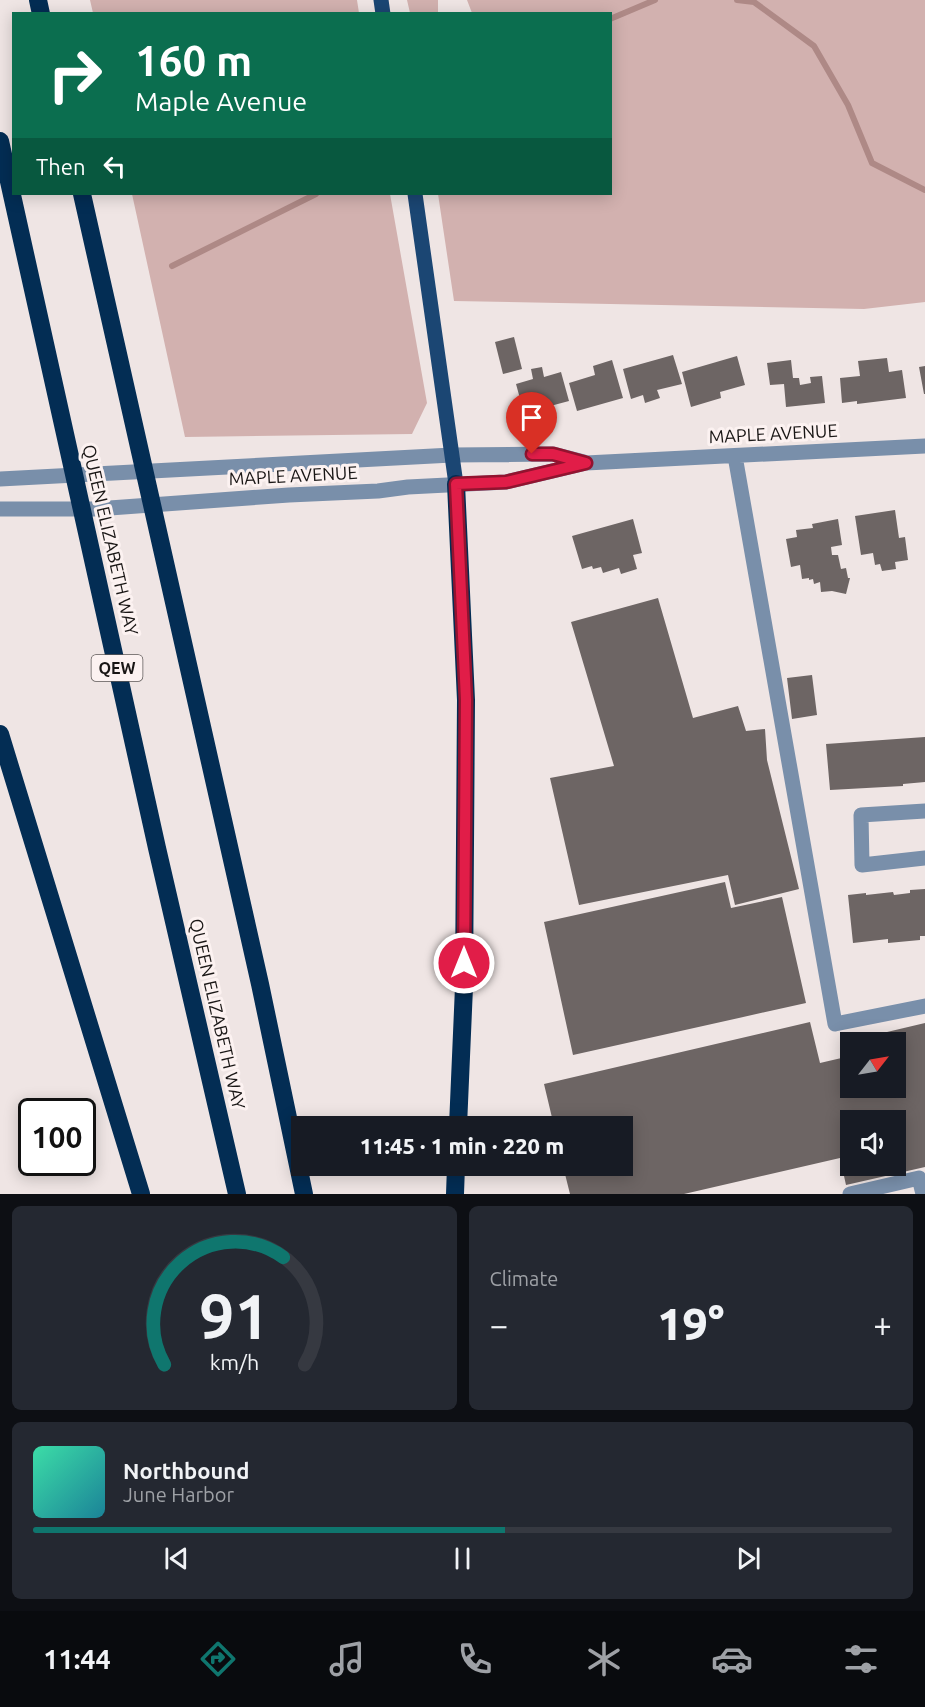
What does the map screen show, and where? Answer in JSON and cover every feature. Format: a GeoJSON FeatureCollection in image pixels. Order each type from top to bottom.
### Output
{"type":"FeatureCollection","features":[{"type":"Feature","properties":{"kind":"highway","name":"QUEEN ELIZABETH WAY"},"geometry":{"type":"LineString","coordinates":[[0,141],[157,848],[237,1194]]}},
{"type":"Feature","properties":{"kind":"highway"},"geometry":{"type":"LineString","coordinates":[[82,195],[257,972],[304,1194]]}},
{"type":"Feature","properties":{"kind":"highway"},"geometry":{"type":"LineString","coordinates":[[456,484],[466,700],[464,987],[458,1116]]}},
{"type":"Feature","properties":{"kind":"highway"},"geometry":{"type":"LineString","coordinates":[[0,734],[141,1194]]}},
{"type":"Feature","properties":{"kind":"highway"},"geometry":{"type":"LineString","coordinates":[[455,1194],[456,1176]]}},
{"type":"Feature","properties":{"kind":"main road"},"geometry":{"type":"LineString","coordinates":[[415,195],[456,484]]}},
{"type":"Feature","properties":{"kind":"street","name":"MAPLE AVENUE"},"geometry":{"type":"LineString","coordinates":[[0,509],[96,509],[506,482],[586,463],[925,446]]}},
{"type":"Feature","properties":{"kind":"street","name":"MAPLE AVENUE"},"geometry":{"type":"LineString","coordinates":[[0,479],[452,455],[553,454],[586,463]]}},
{"type":"Feature","properties":{"kind":"street"},"geometry":{"type":"LineString","coordinates":[[735,456],[835,1024],[925,1006]]}},
{"type":"Feature","properties":{"kind":"street"},"geometry":{"type":"LineString","coordinates":[[925,811],[861,815],[862,865],[925,858]]}},
{"type":"Feature","properties":{"kind":"street"},"geometry":{"type":"LineString","coordinates":[[850,1194],[920,1178],[924,1194]]}},
{"type":"Feature","properties":{"kind":"shaded area"},"geometry":{"type":"Polygon","coordinates":[[[90,0],[357,0],[359,12],[93,12],[90,0]]]}},
{"type":"Feature","properties":{"kind":"shaded area"},"geometry":{"type":"Polygon","coordinates":[[[407,0],[438,0],[438,12],[410,12],[407,0]]]}},
{"type":"Feature","properties":{"kind":"shaded area"},"geometry":{"type":"Polygon","coordinates":[[[467,0],[925,0],[925,302],[864,309],[454,301],[438,195],[612,195],[612,12],[472,12],[467,0]]]}},
{"type":"Feature","properties":{"kind":"shaded area"},"geometry":{"type":"Polygon","coordinates":[[[132,195],[390,195],[427,403],[412,434],[185,437],[132,195]]]}},
{"type":"Feature","properties":{"kind":"building"},"geometry":{"type":"Polygon","coordinates":[[[514,337],[522,369],[503,374],[495,342],[514,337]]]}},
{"type":"Feature","properties":{"kind":"building"},"geometry":{"type":"Polygon","coordinates":[[[673,355],[682,384],[657,390],[660,398],[645,403],[643,395],[631,399],[623,369],[673,355]]]}},
{"type":"Feature","properties":{"kind":"building"},"geometry":{"type":"Polygon","coordinates":[[[737,356],[745,385],[720,392],[721,398],[691,407],[682,372],[737,356]]]}},
{"type":"Feature","properties":{"kind":"building"},"geometry":{"type":"Polygon","coordinates":[[[887,358],[889,372],[902,370],[906,398],[857,404],[857,401],[842,403],[840,378],[860,376],[858,361],[887,358]]]}},
{"type":"Feature","properties":{"kind":"building"},"geometry":{"type":"Polygon","coordinates":[[[612,360],[623,398],[577,411],[569,383],[595,375],[593,366],[612,360]]]}},
{"type":"Feature","properties":{"kind":"building"},"geometry":{"type":"Polygon","coordinates":[[[791,360],[793,378],[799,378],[800,385],[811,383],[810,377],[822,376],[825,403],[786,407],[784,384],[770,385],[767,363],[791,360]]]}},
{"type":"Feature","properties":{"kind":"building"},"geometry":{"type":"Polygon","coordinates":[[[925,366],[925,394],[924,394],[919,367],[925,366]]]}},
{"type":"Feature","properties":{"kind":"building"},"geometry":{"type":"Polygon","coordinates":[[[542,367],[544,377],[561,372],[569,401],[524,413],[516,384],[533,379],[531,369],[542,367]]]}},
{"type":"Feature","properties":{"kind":"building"},"geometry":{"type":"Polygon","coordinates":[[[895,510],[899,538],[905,537],[908,560],[895,562],[896,569],[882,571],[880,564],[875,565],[873,553],[861,555],[855,516],[895,510]]]}},
{"type":"Feature","properties":{"kind":"building"},"geometry":{"type":"Polygon","coordinates":[[[633,519],[642,553],[633,555],[637,569],[621,574],[619,568],[603,573],[601,567],[593,569],[592,566],[582,569],[572,536],[633,519]]]}},
{"type":"Feature","properties":{"kind":"building"},"geometry":{"type":"Polygon","coordinates":[[[838,519],[842,545],[831,547],[832,555],[838,555],[841,569],[846,568],[848,578],[850,578],[846,594],[832,591],[821,592],[820,582],[814,584],[813,579],[802,579],[800,565],[791,567],[786,539],[797,537],[796,530],[813,528],[812,524],[838,519]]]}},
{"type":"Feature","properties":{"kind":"building"},"geometry":{"type":"Polygon","coordinates":[[[658,598],[693,718],[738,706],[746,731],[765,729],[767,760],[799,889],[735,905],[728,875],[579,905],[550,778],[614,766],[571,622],[658,598]]]}},
{"type":"Feature","properties":{"kind":"building"},"geometry":{"type":"Polygon","coordinates":[[[812,675],[817,715],[792,719],[787,678],[812,675]]]}},
{"type":"Feature","properties":{"kind":"building"},"geometry":{"type":"Polygon","coordinates":[[[925,737],[925,782],[903,784],[903,786],[830,790],[826,744],[925,737]]]}},
{"type":"Feature","properties":{"kind":"building"},"geometry":{"type":"Polygon","coordinates":[[[725,882],[731,908],[782,897],[806,1003],[573,1055],[544,922],[725,882]]]}},
{"type":"Feature","properties":{"kind":"building"},"geometry":{"type":"Polygon","coordinates":[[[925,889],[925,936],[920,936],[920,940],[888,943],[888,939],[853,943],[848,895],[893,892],[894,895],[910,893],[910,890],[925,889]]]}},
{"type":"Feature","properties":{"kind":"building"},"geometry":{"type":"Polygon","coordinates":[[[810,1022],[820,1063],[840,1058],[840,1098],[906,1098],[906,1032],[887,1032],[925,1023],[925,1167],[906,1171],[906,1110],[840,1110],[840,1158],[684,1194],[570,1194],[566,1176],[633,1176],[633,1116],[552,1116],[544,1084],[810,1022]]]}},
{"type":"Feature","properties":{"kind":"building"},"geometry":{"type":"Polygon","coordinates":[[[844,1176],[886,1176],[846,1185],[844,1176]]]}},
{"type":"Feature","properties":{"kind":"waterway"},"geometry":{"type":"LineString","coordinates":[[612,18],[655,0]]}},
{"type":"Feature","properties":{"kind":"waterway"},"geometry":{"type":"LineString","coordinates":[[737,0],[754,2],[814,46],[848,105],[872,163],[925,190]]}},
{"type":"Feature","properties":{"kind":"waterway"},"geometry":{"type":"LineString","coordinates":[[172,266],[314,195]]}},
{"type":"Feature","properties":{"kind":"route"},"geometry":{"type":"LineString","coordinates":[[464,963],[466,700],[456,484],[506,482],[586,463],[553,454],[532,454]]}}]}
